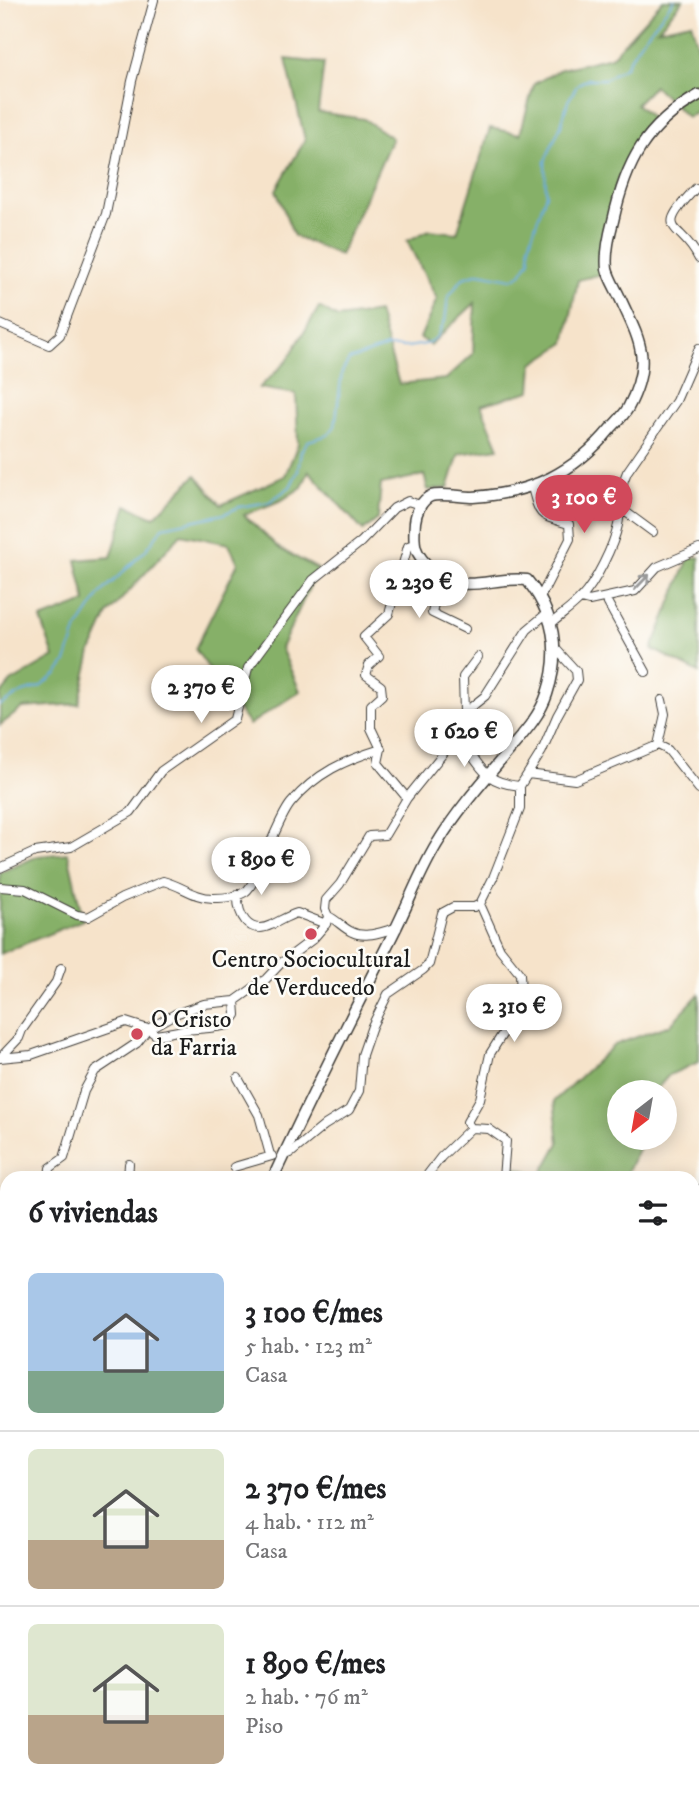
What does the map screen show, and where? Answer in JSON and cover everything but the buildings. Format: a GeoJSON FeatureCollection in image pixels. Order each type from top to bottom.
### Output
{"type":"FeatureCollection","features":[{"type":"Feature","properties":{"kind":"street"},"geometry":{"type":"LineString","coordinates":[[0,324],[49,345],[60,335],[106,214],[132,81],[154,0]]}},
{"type":"Feature","properties":{"kind":"street"},"geometry":{"type":"LineString","coordinates":[[276,1171],[438,840],[529,727],[547,696],[556,649],[541,596],[527,580],[515,578],[470,585],[440,577],[421,560],[414,544],[416,516],[421,505],[431,496],[474,497],[532,487],[566,471],[597,445],[627,409],[642,371],[640,341],[607,270],[608,245],[617,202],[629,163],[653,128],[699,95]]}},
{"type":"Feature","properties":{"kind":"street"},"geometry":{"type":"LineString","coordinates":[[696,188],[676,209],[672,221],[674,231],[694,248],[699,260]]}},
{"type":"Feature","properties":{"kind":"street"},"geometry":{"type":"LineString","coordinates":[[50,1171],[64,1158],[84,1091],[95,1071],[121,1056],[137,1043],[148,1028],[175,1014],[194,1007],[235,1001],[313,939],[327,920],[326,900],[340,884],[369,836],[385,835],[407,798],[449,746],[460,716],[485,696],[527,630],[581,599],[590,588],[619,525],[622,483],[677,401],[699,348]]}},
{"type":"Feature","properties":{"kind":"street"},"geometry":{"type":"LineString","coordinates":[[532,487],[538,510],[543,516],[569,524],[570,539],[541,596]]}},
{"type":"Feature","properties":{"kind":"street"},"geometry":{"type":"LineString","coordinates":[[0,869],[35,852],[71,847],[131,812],[162,771],[234,719],[248,668],[313,580],[361,541],[394,508],[408,501],[421,505]]}},
{"type":"Feature","properties":{"kind":"street"},"geometry":{"type":"LineString","coordinates":[[619,507],[653,532]]}},
{"type":"Feature","properties":{"kind":"street"},"geometry":{"type":"LineString","coordinates":[[407,798],[378,763],[381,749],[370,728],[371,705],[382,695],[381,686],[366,674],[369,665],[379,656],[363,637],[389,614],[408,546],[414,544]]}},
{"type":"Feature","properties":{"kind":"street"},"geometry":{"type":"LineString","coordinates":[[581,599],[589,601],[635,591],[657,567],[699,549]]}},
{"type":"Feature","properties":{"kind":"street"},"geometry":{"type":"LineString","coordinates":[[440,577],[432,613],[466,629]]}},
{"type":"Feature","properties":{"kind":"street"},"geometry":{"type":"LineString","coordinates":[[606,598],[646,672]]}},
{"type":"Feature","properties":{"kind":"street"},"geometry":{"type":"LineString","coordinates":[[234,1167],[270,1155],[282,1158],[349,1110],[359,1091],[362,1055],[372,1026],[388,994],[429,964],[442,913],[453,907],[474,907],[480,904],[494,878],[520,809],[520,786],[542,751],[577,680],[576,671],[556,649]]}},
{"type":"Feature","properties":{"kind":"street"},"geometry":{"type":"LineString","coordinates":[[464,713],[463,677],[478,657]]}},
{"type":"Feature","properties":{"kind":"street"},"geometry":{"type":"LineString","coordinates":[[658,746],[665,714],[662,700]]}},
{"type":"Feature","properties":{"kind":"street"},"geometry":{"type":"LineString","coordinates":[[449,746],[465,745],[487,776],[503,785],[520,786]]}},
{"type":"Feature","properties":{"kind":"street"},"geometry":{"type":"LineString","coordinates":[[528,774],[575,780],[658,746],[668,750],[699,789]]}},
{"type":"Feature","properties":{"kind":"street"},"geometry":{"type":"LineString","coordinates":[[0,887],[25,889],[77,915],[88,917],[122,898],[163,881],[193,894],[211,898],[244,892],[254,883],[275,829],[288,806],[303,789],[339,764],[381,749]]}},
{"type":"Feature","properties":{"kind":"street"},"geometry":{"type":"LineString","coordinates":[[238,894],[240,917],[249,925],[259,928],[297,912],[327,920],[363,936],[397,928]]}},
{"type":"Feature","properties":{"kind":"street"},"geometry":{"type":"LineString","coordinates":[[471,1128],[467,1122],[480,1099],[490,1054],[513,1017],[521,993],[520,974],[500,949],[480,904]]}},
{"type":"Feature","properties":{"kind":"street"},"geometry":{"type":"LineString","coordinates":[[1,1057],[19,1038],[56,982],[61,968]]}},
{"type":"Feature","properties":{"kind":"street"},"geometry":{"type":"LineString","coordinates":[[1,1057],[31,1055],[126,1022],[148,1028],[156,1035],[172,1034],[181,1030],[203,1031],[229,1025],[236,1015],[235,1001]]}},
{"type":"Feature","properties":{"kind":"street"},"geometry":{"type":"LineString","coordinates":[[238,1077],[259,1115],[270,1155]]}},
{"type":"Feature","properties":{"kind":"street"},"geometry":{"type":"LineString","coordinates":[[430,1171],[471,1128],[489,1129],[506,1141],[504,1171]]}},
{"type":"Feature","properties":{"kind":"street"},"geometry":{"type":"LineString","coordinates":[[128,1171],[129,1164]]}},
{"type":"Feature","properties":{"kind":"green space"},"geometry":{"type":"Polygon","coordinates":[[[663,0],[683,0],[658,29],[691,22],[699,49],[699,112],[687,117],[654,86],[636,104],[654,120],[618,178],[603,235],[602,274],[578,280],[565,343],[533,364],[531,391],[481,405],[499,448],[459,454],[448,488],[428,490],[424,475],[381,484],[378,519],[363,531],[309,471],[302,487],[282,500],[244,515],[280,549],[318,569],[281,648],[300,691],[249,725],[195,649],[238,563],[229,544],[181,534],[108,614],[91,652],[79,704],[23,708],[0,725],[0,695],[11,682],[54,657],[41,619],[86,602],[76,560],[111,557],[127,505],[154,517],[196,475],[221,505],[285,476],[298,444],[296,394],[259,388],[287,361],[319,307],[338,318],[378,312],[399,384],[446,379],[473,354],[475,303],[430,345],[420,338],[437,299],[407,241],[429,230],[457,233],[490,128],[520,134],[534,84],[561,69],[611,57],[663,0]]]}},
{"type":"Feature","properties":{"kind":"green space"},"geometry":{"type":"Polygon","coordinates":[[[286,59],[324,63],[318,112],[364,119],[392,138],[340,255],[294,236],[276,190],[305,140],[286,59]]]}},
{"type":"Feature","properties":{"kind":"green space"},"geometry":{"type":"Polygon","coordinates":[[[699,557],[699,673],[652,649],[689,558],[699,557]]]}},
{"type":"Feature","properties":{"kind":"green space"},"geometry":{"type":"Polygon","coordinates":[[[68,853],[83,920],[0,954],[0,873],[38,856],[68,853]]]}},
{"type":"Feature","properties":{"kind":"green space"},"geometry":{"type":"Polygon","coordinates":[[[699,994],[699,1062],[669,1075],[665,1080],[607,1080],[607,1150],[638,1150],[628,1171],[543,1171],[559,1143],[554,1101],[614,1045],[670,1025],[699,994]]]}},
{"type":"Feature","properties":{"kind":"green space"},"geometry":{"type":"Polygon","coordinates":[[[511,1166],[528,1171],[510,1171],[511,1166]]]}},
{"type":"Feature","properties":{"kind":"waterway"},"geometry":{"type":"LineString","coordinates":[[0,705],[23,692],[40,687],[57,674],[66,662],[76,631],[101,593],[145,551],[163,527],[269,502],[290,487],[298,471],[301,451],[308,441],[328,435],[335,426],[342,372],[349,360],[387,347],[426,344],[437,337],[445,321],[448,297],[463,278],[479,273],[512,279],[521,274],[530,260],[529,245],[546,194],[545,161],[568,101],[578,84],[588,79],[605,79],[625,67],[639,44],[674,0]]}},
{"type":"Feature","properties":{"kind":"place","name":"Centro Sociocultural de Verducedo"},"geometry":{"type":"Point","coordinates":[311,934]}},
{"type":"Feature","properties":{"kind":"place","name":"O Cristo da Farria"},"geometry":{"type":"Point","coordinates":[137,1034]}}]}
